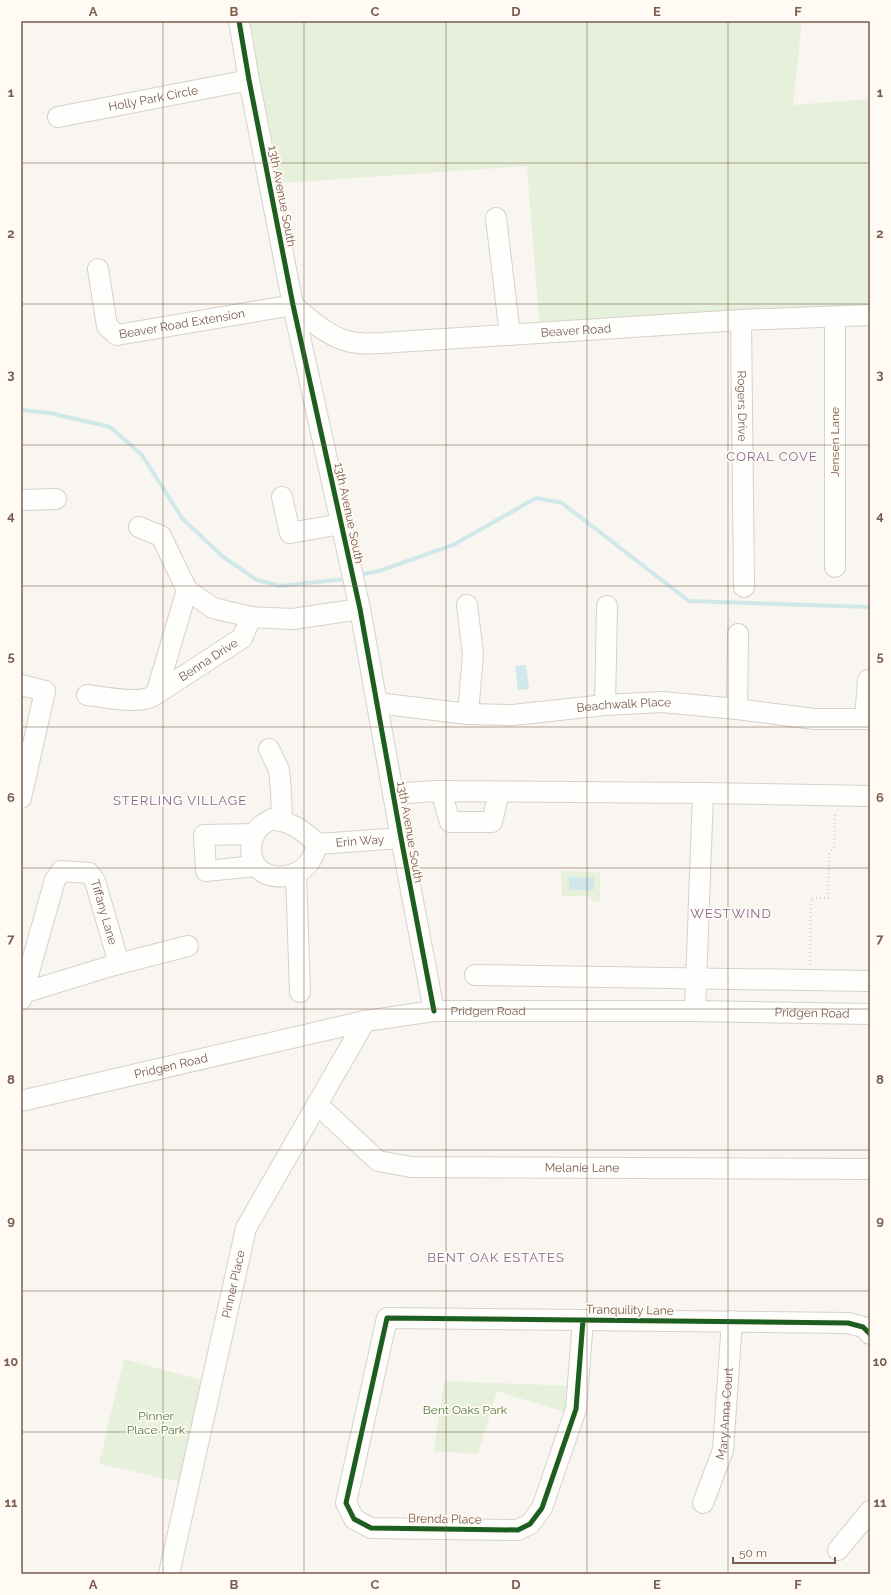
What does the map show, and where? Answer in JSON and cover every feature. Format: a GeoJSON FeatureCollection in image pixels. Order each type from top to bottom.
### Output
{"type":"FeatureCollection","features":[{"type":"Feature","properties":{"kind":"street","name":"13th Avenue South"},"geometry":{"type":"LineString","coordinates":[[239,21],[293,305],[360,609],[401,838],[434,1010]]}},
{"type":"Feature","properties":{"kind":"street","name":"Holly Park Circle"},"geometry":{"type":"LineString","coordinates":[[58,117],[249,80]]}},
{"type":"Feature","properties":{"kind":"street"},"geometry":{"type":"LineString","coordinates":[[496,218],[510,335]]}},
{"type":"Feature","properties":{"kind":"street","name":"Beaver Road Extension"},"geometry":{"type":"LineString","coordinates":[[98,269],[107,326],[117,335],[293,305]]}},
{"type":"Feature","properties":{"kind":"street","name":"Beaver Road"},"geometry":{"type":"LineString","coordinates":[[293,305],[316,325],[336,337],[358,343],[381,343],[741,320],[870,315]]}},
{"type":"Feature","properties":{"kind":"street","name":"Jensen Lane"},"geometry":{"type":"LineString","coordinates":[[835,317],[835,568]]}},
{"type":"Feature","properties":{"kind":"street","name":"Rogers Drive"},"geometry":{"type":"LineString","coordinates":[[741,320],[744,587]]}},
{"type":"Feature","properties":{"kind":"street"},"geometry":{"type":"LineString","coordinates":[[282,497],[290,533],[341,524]]}},
{"type":"Feature","properties":{"kind":"street"},"geometry":{"type":"LineString","coordinates":[[21,500],[56,499]]}},
{"type":"Feature","properties":{"kind":"street"},"geometry":{"type":"LineString","coordinates":[[139,527],[161,536],[188,590],[213,608],[251,617],[293,619],[360,609]]}},
{"type":"Feature","properties":{"kind":"street","name":"Benna Drive"},"geometry":{"type":"LineString","coordinates":[[156,694],[188,590]]}},
{"type":"Feature","properties":{"kind":"street"},"geometry":{"type":"LineString","coordinates":[[467,605],[473,654],[468,714]]}},
{"type":"Feature","properties":{"kind":"street"},"geometry":{"type":"LineString","coordinates":[[605,705],[607,606]]}},
{"type":"Feature","properties":{"kind":"street","name":"Benna Drive"},"geometry":{"type":"LineString","coordinates":[[88,695],[140,701],[153,697],[242,638],[251,617]]}},
{"type":"Feature","properties":{"kind":"street"},"geometry":{"type":"LineString","coordinates":[[737,709],[738,634]]}},
{"type":"Feature","properties":{"kind":"street"},"geometry":{"type":"LineString","coordinates":[[868,719],[868,680],[870,680]]}},
{"type":"Feature","properties":{"kind":"street"},"geometry":{"type":"LineString","coordinates":[[21,685],[45,691],[21,798]]}},
{"type":"Feature","properties":{"kind":"street","name":"Beachwalk Place"},"geometry":{"type":"LineString","coordinates":[[378,703],[468,714],[513,715],[605,705],[662,702],[737,709],[814,719],[868,719]]}},
{"type":"Feature","properties":{"kind":"street"},"geometry":{"type":"LineString","coordinates":[[269,749],[279,770],[282,821],[272,819],[260,827],[252,841],[251,853],[256,866],[269,875],[280,877],[296,873],[300,992]]}},
{"type":"Feature","properties":{"kind":"street"},"geometry":{"type":"LineString","coordinates":[[441,791],[450,822],[492,822],[499,792]]}},
{"type":"Feature","properties":{"kind":"street"},"geometry":{"type":"LineString","coordinates":[[393,794],[441,791],[870,796]]}},
{"type":"Feature","properties":{"kind":"street"},"geometry":{"type":"LineString","coordinates":[[696,1010],[702,793]]}},
{"type":"Feature","properties":{"kind":"street","name":"Erin Way"},"geometry":{"type":"LineString","coordinates":[[282,821],[296,826],[318,844],[401,838]]}},
{"type":"Feature","properties":{"kind":"street"},"geometry":{"type":"LineString","coordinates":[[255,834],[204,835],[206,871],[256,866]]}},
{"type":"Feature","properties":{"kind":"street","name":"Erin Way"},"geometry":{"type":"LineString","coordinates":[[296,873],[308,864],[318,844]]}},
{"type":"Feature","properties":{"kind":"street","name":"Tiffany Lane"},"geometry":{"type":"LineString","coordinates":[[61,871],[89,873],[95,880],[117,957],[114,966],[22,996],[56,880],[61,871]]}},
{"type":"Feature","properties":{"kind":"street"},"geometry":{"type":"LineString","coordinates":[[114,966],[188,946]]}},
{"type":"Feature","properties":{"kind":"street"},"geometry":{"type":"LineString","coordinates":[[475,975],[696,977],[870,981]]}},
{"type":"Feature","properties":{"kind":"street","name":"Pridgen Road"},"geometry":{"type":"LineString","coordinates":[[21,1101],[365,1021],[434,1010],[696,1010],[870,1014]]}},
{"type":"Feature","properties":{"kind":"street","name":"Pinner Place"},"geometry":{"type":"LineString","coordinates":[[169,1574],[246,1228],[365,1021]]}},
{"type":"Feature","properties":{"kind":"street","name":"Melanie Lane"},"geometry":{"type":"LineString","coordinates":[[317,1104],[378,1162],[411,1167],[870,1169]]}},
{"type":"Feature","properties":{"kind":"street","name":"Tranquility Lane"},"geometry":{"type":"LineString","coordinates":[[387,1318],[848,1323],[863,1327],[870,1334]]}},
{"type":"Feature","properties":{"kind":"street","name":"Brenda Place"},"geometry":{"type":"LineString","coordinates":[[387,1318],[346,1503],[349,1524],[371,1528],[518,1530],[530,1524],[542,1508],[576,1409],[583,1320]]}},
{"type":"Feature","properties":{"kind":"street","name":"Mary Anna Court"},"geometry":{"type":"LineString","coordinates":[[703,1503],[723,1450],[732,1321]]}},
{"type":"Feature","properties":{"kind":"street"},"geometry":{"type":"LineString","coordinates":[[838,1550],[870,1511]]}},
{"type":"Feature","properties":{"kind":"path"},"geometry":{"type":"LineString","coordinates":[[810,980],[811,898],[828,898],[829,854],[834,848],[835,795]]}},
{"type":"Feature","properties":{"kind":"green space"},"geometry":{"type":"Polygon","coordinates":[[[241,21],[802,21],[793,105],[870,99],[870,315],[540,333],[527,166],[269,184],[241,21]]]}},
{"type":"Feature","properties":{"kind":"green space"},"geometry":{"type":"Polygon","coordinates":[[[561,871],[600,872],[600,901],[594,901],[589,896],[562,896],[561,871]]]}},
{"type":"Feature","properties":{"kind":"green space","name":"Pinner Place Park"},"geometry":{"type":"Polygon","coordinates":[[[124,1359],[212,1383],[189,1484],[99,1464],[124,1359]]]}},
{"type":"Feature","properties":{"kind":"green space","name":"Bent Oaks Park"},"geometry":{"type":"Polygon","coordinates":[[[444,1381],[578,1386],[574,1415],[497,1391],[478,1454],[434,1451],[444,1381]]]}},
{"type":"Feature","properties":{"kind":"water"},"geometry":{"type":"Polygon","coordinates":[[[526,665],[529,689],[518,690],[515,666],[526,665]]]}},
{"type":"Feature","properties":{"kind":"water"},"geometry":{"type":"Polygon","coordinates":[[[569,877],[594,877],[594,890],[569,890],[569,877]]]}},
{"type":"Feature","properties":{"kind":"waterway"},"geometry":{"type":"LineString","coordinates":[[21,410],[50,413],[110,427],[142,455],[182,518],[222,556],[257,580],[280,586],[345,579]]}},
{"type":"Feature","properties":{"kind":"waterway"},"geometry":{"type":"LineString","coordinates":[[364,574],[379,571],[453,545],[536,498],[562,503],[689,601],[870,607]]}},
{"type":"Feature","properties":{"kind":"cycle path"},"geometry":{"type":"LineString","coordinates":[[239,21],[293,305],[360,609],[434,1011]]}},
{"type":"Feature","properties":{"kind":"cycle path"},"geometry":{"type":"LineString","coordinates":[[583,1320],[576,1409],[542,1508],[530,1524],[518,1530],[371,1528],[354,1519],[346,1503],[387,1318],[848,1323],[863,1327],[870,1334]]}},
{"type":"Feature","properties":{"kind":"district","name":"CORAL COVE"},"geometry":{"type":"Point","coordinates":[772,456]}},
{"type":"Feature","properties":{"kind":"district","name":"STERLING VILLAGE"},"geometry":{"type":"Point","coordinates":[180,800]}},
{"type":"Feature","properties":{"kind":"district","name":"WESTWIND"},"geometry":{"type":"Point","coordinates":[731,913]}},
{"type":"Feature","properties":{"kind":"district","name":"BENT OAK ESTATES"},"geometry":{"type":"Point","coordinates":[496,1257]}}]}
